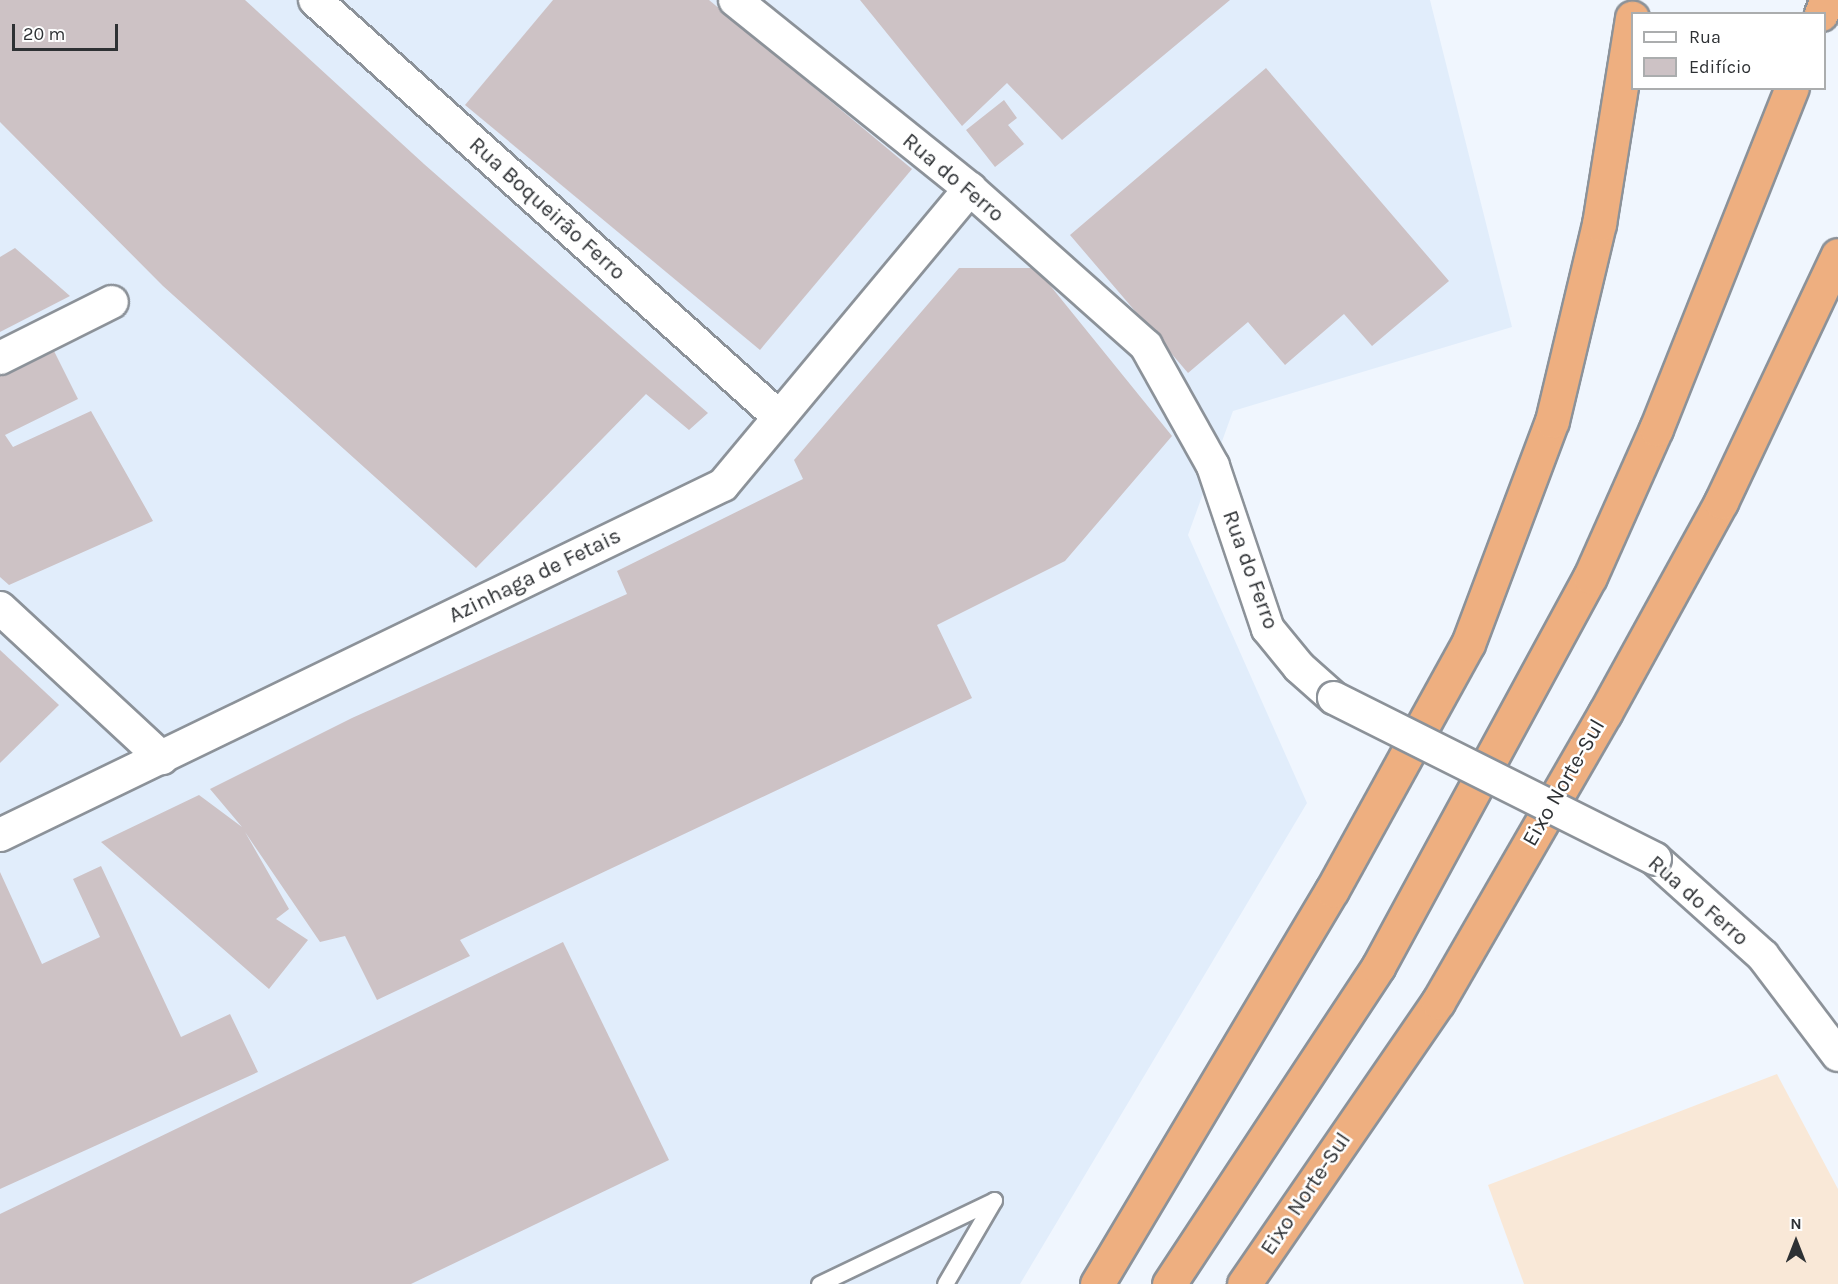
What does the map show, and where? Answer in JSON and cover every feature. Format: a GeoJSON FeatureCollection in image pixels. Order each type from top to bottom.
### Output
{"type":"FeatureCollection","features":[{"type":"Feature","properties":{"kind":"highway"},"geometry":{"type":"LineString","coordinates":[[1097,1284],[1332,890],[1468,644],[1552,421],[1599,224],[1631,28]]}},
{"type":"Feature","properties":{"kind":"highway"},"geometry":{"type":"LineString","coordinates":[[1169,1284],[1378,967],[1590,577],[1656,429],[1791,90]]}},
{"type":"Feature","properties":{"kind":"highway","name":"Eixo Norte-Sul"},"geometry":{"type":"LineString","coordinates":[[1244,1284],[1438,1002],[1593,733],[1720,502],[1838,255]]}},
{"type":"Feature","properties":{"kind":"street","name":"Rua Boqueirão Ferro"},"geometry":{"type":"LineString","coordinates":[[315,0],[779,417]]}},
{"type":"Feature","properties":{"kind":"street","name":"Rua do Ferro"},"geometry":{"type":"LineString","coordinates":[[735,0],[970,189],[1146,346],[1213,466],[1268,629],[1299,667],[1334,698],[1655,859],[1763,956],[1838,1056]]}},
{"type":"Feature","properties":{"kind":"street","name":"Azinhaga de Fetais"},"geometry":{"type":"LineString","coordinates":[[0,835],[723,485],[970,189]]}},
{"type":"Feature","properties":{"kind":"street"},"geometry":{"type":"LineString","coordinates":[[0,358],[112,302]]}},
{"type":"Feature","properties":{"kind":"street"},"geometry":{"type":"LineString","coordinates":[[0,608],[162,758]]}},
{"type":"Feature","properties":{"kind":"lane"},"geometry":{"type":"LineString","coordinates":[[819,1284],[994,1200],[945,1284]]}},
{"type":"Feature","properties":{"kind":"shaded area"},"geometry":{"type":"Polygon","coordinates":[[[0,0],[1430,0],[1512,327],[1233,411],[1188,535],[1307,803],[1020,1284],[0,1284],[0,0]]]}},
{"type":"Feature","properties":{"kind":"shaded area"},"geometry":{"type":"Polygon","coordinates":[[[1777,1074],[1838,1189],[1838,1284],[1524,1284],[1488,1185],[1777,1074]]]}},
{"type":"Feature","properties":{"kind":"building"},"geometry":{"type":"Polygon","coordinates":[[[0,0],[245,0],[424,164],[708,413],[689,430],[646,394],[476,568],[163,286],[0,122],[0,0]]]}},
{"type":"Feature","properties":{"kind":"building"},"geometry":{"type":"Polygon","coordinates":[[[553,0],[709,0],[912,169],[760,350],[465,105],[553,0]]]}},
{"type":"Feature","properties":{"kind":"building"},"geometry":{"type":"Polygon","coordinates":[[[860,0],[1230,0],[1062,140],[1007,83],[962,126],[860,0]]]}},
{"type":"Feature","properties":{"kind":"building"},"geometry":{"type":"Polygon","coordinates":[[[1266,68],[1449,281],[1372,346],[1344,314],[1285,365],[1248,322],[1188,373],[1070,235],[1266,68]]]}},
{"type":"Feature","properties":{"kind":"building"},"geometry":{"type":"Polygon","coordinates":[[[1004,100],[1017,118],[1008,125],[1024,144],[995,167],[966,130],[1004,100]]]}},
{"type":"Feature","properties":{"kind":"building"},"geometry":{"type":"Polygon","coordinates":[[[15,248],[70,296],[0,332],[0,257],[15,248]]]}},
{"type":"Feature","properties":{"kind":"building"},"geometry":{"type":"Polygon","coordinates":[[[959,268],[1036,268],[1172,436],[1065,561],[937,625],[972,698],[460,940],[470,956],[377,1000],[345,936],[320,942],[245,832],[289,909],[276,919],[308,940],[269,989],[101,842],[199,795],[242,827],[210,789],[352,718],[627,594],[617,571],[803,479],[794,460],[959,268]]]}},
{"type":"Feature","properties":{"kind":"building"},"geometry":{"type":"Polygon","coordinates":[[[52,347],[78,399],[5,435],[13,447],[91,411],[153,521],[9,585],[0,577],[0,373],[52,347]]]}},
{"type":"Feature","properties":{"kind":"building"},"geometry":{"type":"Polygon","coordinates":[[[0,650],[59,705],[0,763],[0,650]]]}},
{"type":"Feature","properties":{"kind":"building"},"geometry":{"type":"Polygon","coordinates":[[[101,866],[181,1037],[230,1014],[258,1072],[0,1189],[0,872],[42,964],[100,937],[73,879],[101,866]]]}},
{"type":"Feature","properties":{"kind":"building"},"geometry":{"type":"Polygon","coordinates":[[[563,942],[669,1160],[411,1284],[0,1284],[0,1214],[563,942]]]}}]}
